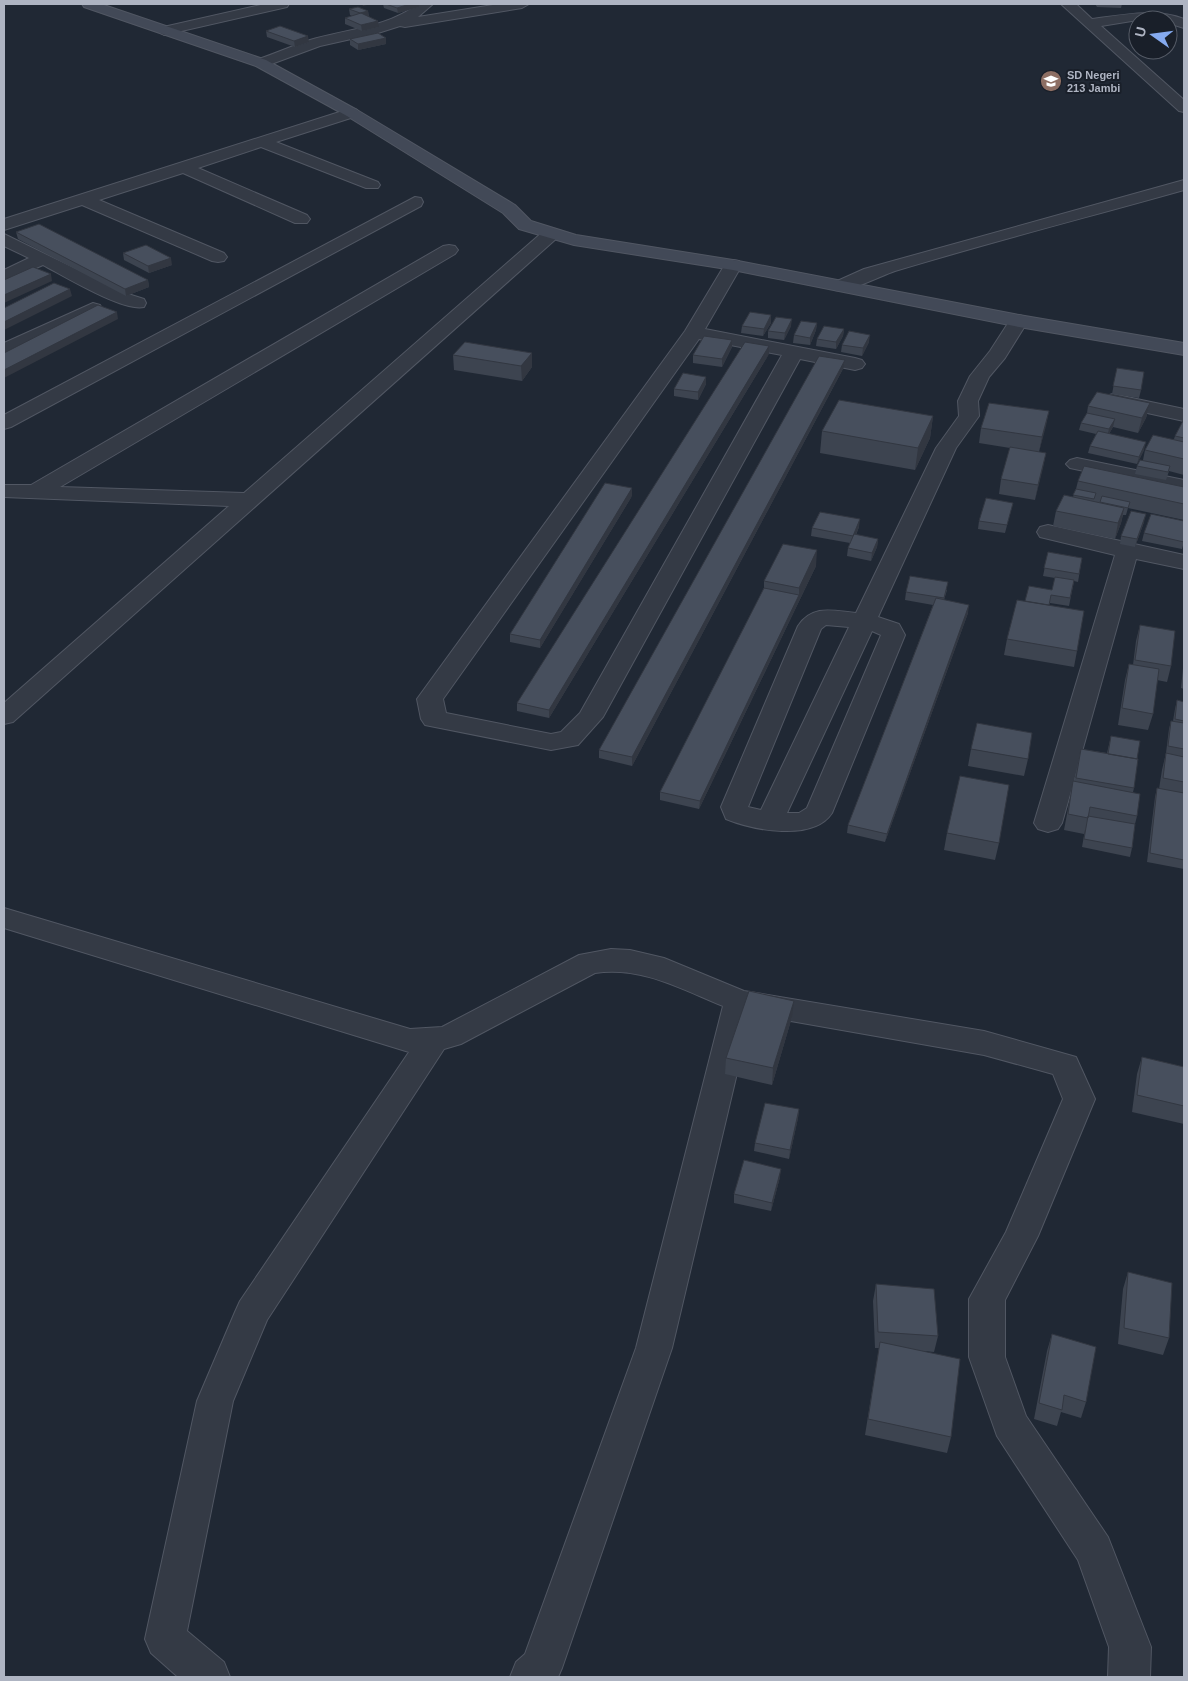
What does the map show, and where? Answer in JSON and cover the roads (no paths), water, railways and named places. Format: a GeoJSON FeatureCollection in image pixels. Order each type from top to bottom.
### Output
{"type":"FeatureCollection","features":[{"type":"Feature","properties":{"kind":"street"},"geometry":{"type":"LineString","coordinates":[[89,4],[261,63],[352,113],[509,209],[525,225],[551,234],[638,251],[734,265],[1019,321],[1184,349]]}},
{"type":"Feature","properties":{"kind":"street"},"geometry":{"type":"LineString","coordinates":[[164,31],[282,4]]}},
{"type":"Feature","properties":{"kind":"street"},"geometry":{"type":"LineString","coordinates":[[386,26],[415,12],[426,4]]}},
{"type":"Feature","properties":{"kind":"street"},"geometry":{"type":"LineString","coordinates":[[261,63],[315,43],[386,26],[522,4]]}},
{"type":"Feature","properties":{"kind":"street"},"geometry":{"type":"LineString","coordinates":[[1068,4],[1184,108]]}},
{"type":"Feature","properties":{"kind":"street"},"geometry":{"type":"LineString","coordinates":[[1090,22],[1143,17],[1178,20],[1184,24]]}},
{"type":"Feature","properties":{"kind":"street"},"geometry":{"type":"LineString","coordinates":[[4,225],[352,113]]}},
{"type":"Feature","properties":{"kind":"street"},"geometry":{"type":"LineString","coordinates":[[261,142],[372,185]]}},
{"type":"Feature","properties":{"kind":"street"},"geometry":{"type":"LineString","coordinates":[[183,167],[301,219]]}},
{"type":"Feature","properties":{"kind":"street"},"geometry":{"type":"LineString","coordinates":[[841,286],[870,273],[923,256],[1184,185]]}},
{"type":"Feature","properties":{"kind":"street"},"geometry":{"type":"LineString","coordinates":[[82,199],[218,257]]}},
{"type":"Feature","properties":{"kind":"street"},"geometry":{"type":"LineString","coordinates":[[4,422],[415,202]]}},
{"type":"Feature","properties":{"kind":"street"},"geometry":{"type":"LineString","coordinates":[[4,716],[551,234]]}},
{"type":"Feature","properties":{"kind":"street"},"geometry":{"type":"LineString","coordinates":[[4,239],[119,297],[137,303]]}},
{"type":"Feature","properties":{"kind":"street"},"geometry":{"type":"LineString","coordinates":[[37,491],[449,250]]}},
{"type":"Feature","properties":{"kind":"street"},"geometry":{"type":"LineString","coordinates":[[4,277],[42,259]]}},
{"type":"Feature","properties":{"kind":"street"},"geometry":{"type":"LineString","coordinates":[[734,265],[694,332],[430,699],[434,719],[551,742],[569,739],[590,718],[794,352]]}},
{"type":"Feature","properties":{"kind":"street"},"geometry":{"type":"LineString","coordinates":[[4,350],[119,297]]}},
{"type":"Feature","properties":{"kind":"street"},"geometry":{"type":"LineString","coordinates":[[770,820],[946,448],[969,416],[968,401],[980,376],[998,354],[1019,321]]}},
{"type":"Feature","properties":{"kind":"street"},"geometry":{"type":"LineString","coordinates":[[694,332],[855,364]]}},
{"type":"Feature","properties":{"kind":"street"},"geometry":{"type":"LineString","coordinates":[[1099,397],[1184,415]]}},
{"type":"Feature","properties":{"kind":"street"},"geometry":{"type":"LineString","coordinates":[[1077,464],[1184,486]]}},
{"type":"Feature","properties":{"kind":"street"},"geometry":{"type":"LineString","coordinates":[[4,491],[248,500]]}},
{"type":"Feature","properties":{"kind":"street"},"geometry":{"type":"LineString","coordinates":[[1048,532],[1127,551],[1184,562]]}},
{"type":"Feature","properties":{"kind":"street"},"geometry":{"type":"LineString","coordinates":[[1048,823],[1127,551]]}},
{"type":"Feature","properties":{"kind":"street"},"geometry":{"type":"LineString","coordinates":[[821,617],[865,621],[891,629],[893,635],[818,813],[810,820],[800,822],[770,820],[742,815],[736,812],[734,807],[810,626],[821,617]]}},
{"type":"Feature","properties":{"kind":"street"},"geometry":{"type":"LineString","coordinates":[[4,918],[410,1041],[434,1040],[450,1036],[589,964],[611,960],[630,961],[654,966],[739,1001],[984,1043],[1065,1065],[1079,1098],[1021,1236],[987,1299],[987,1357],[1010,1424],[1094,1550],[1130,1647],[1129,1677]]}},
{"type":"Feature","properties":{"kind":"street"},"geometry":{"type":"LineString","coordinates":[[531,1677],[541,1668],[654,1348],[739,1001]]}},
{"type":"Feature","properties":{"kind":"street"},"geometry":{"type":"LineString","coordinates":[[209,1677],[165,1639],[215,1401],[252,1312],[434,1040]]}},
{"type":"Feature","properties":{"kind":"place","name":"SD Negeri 213 Jambi"},"geometry":{"type":"Point","coordinates":[1051,81]}}]}
